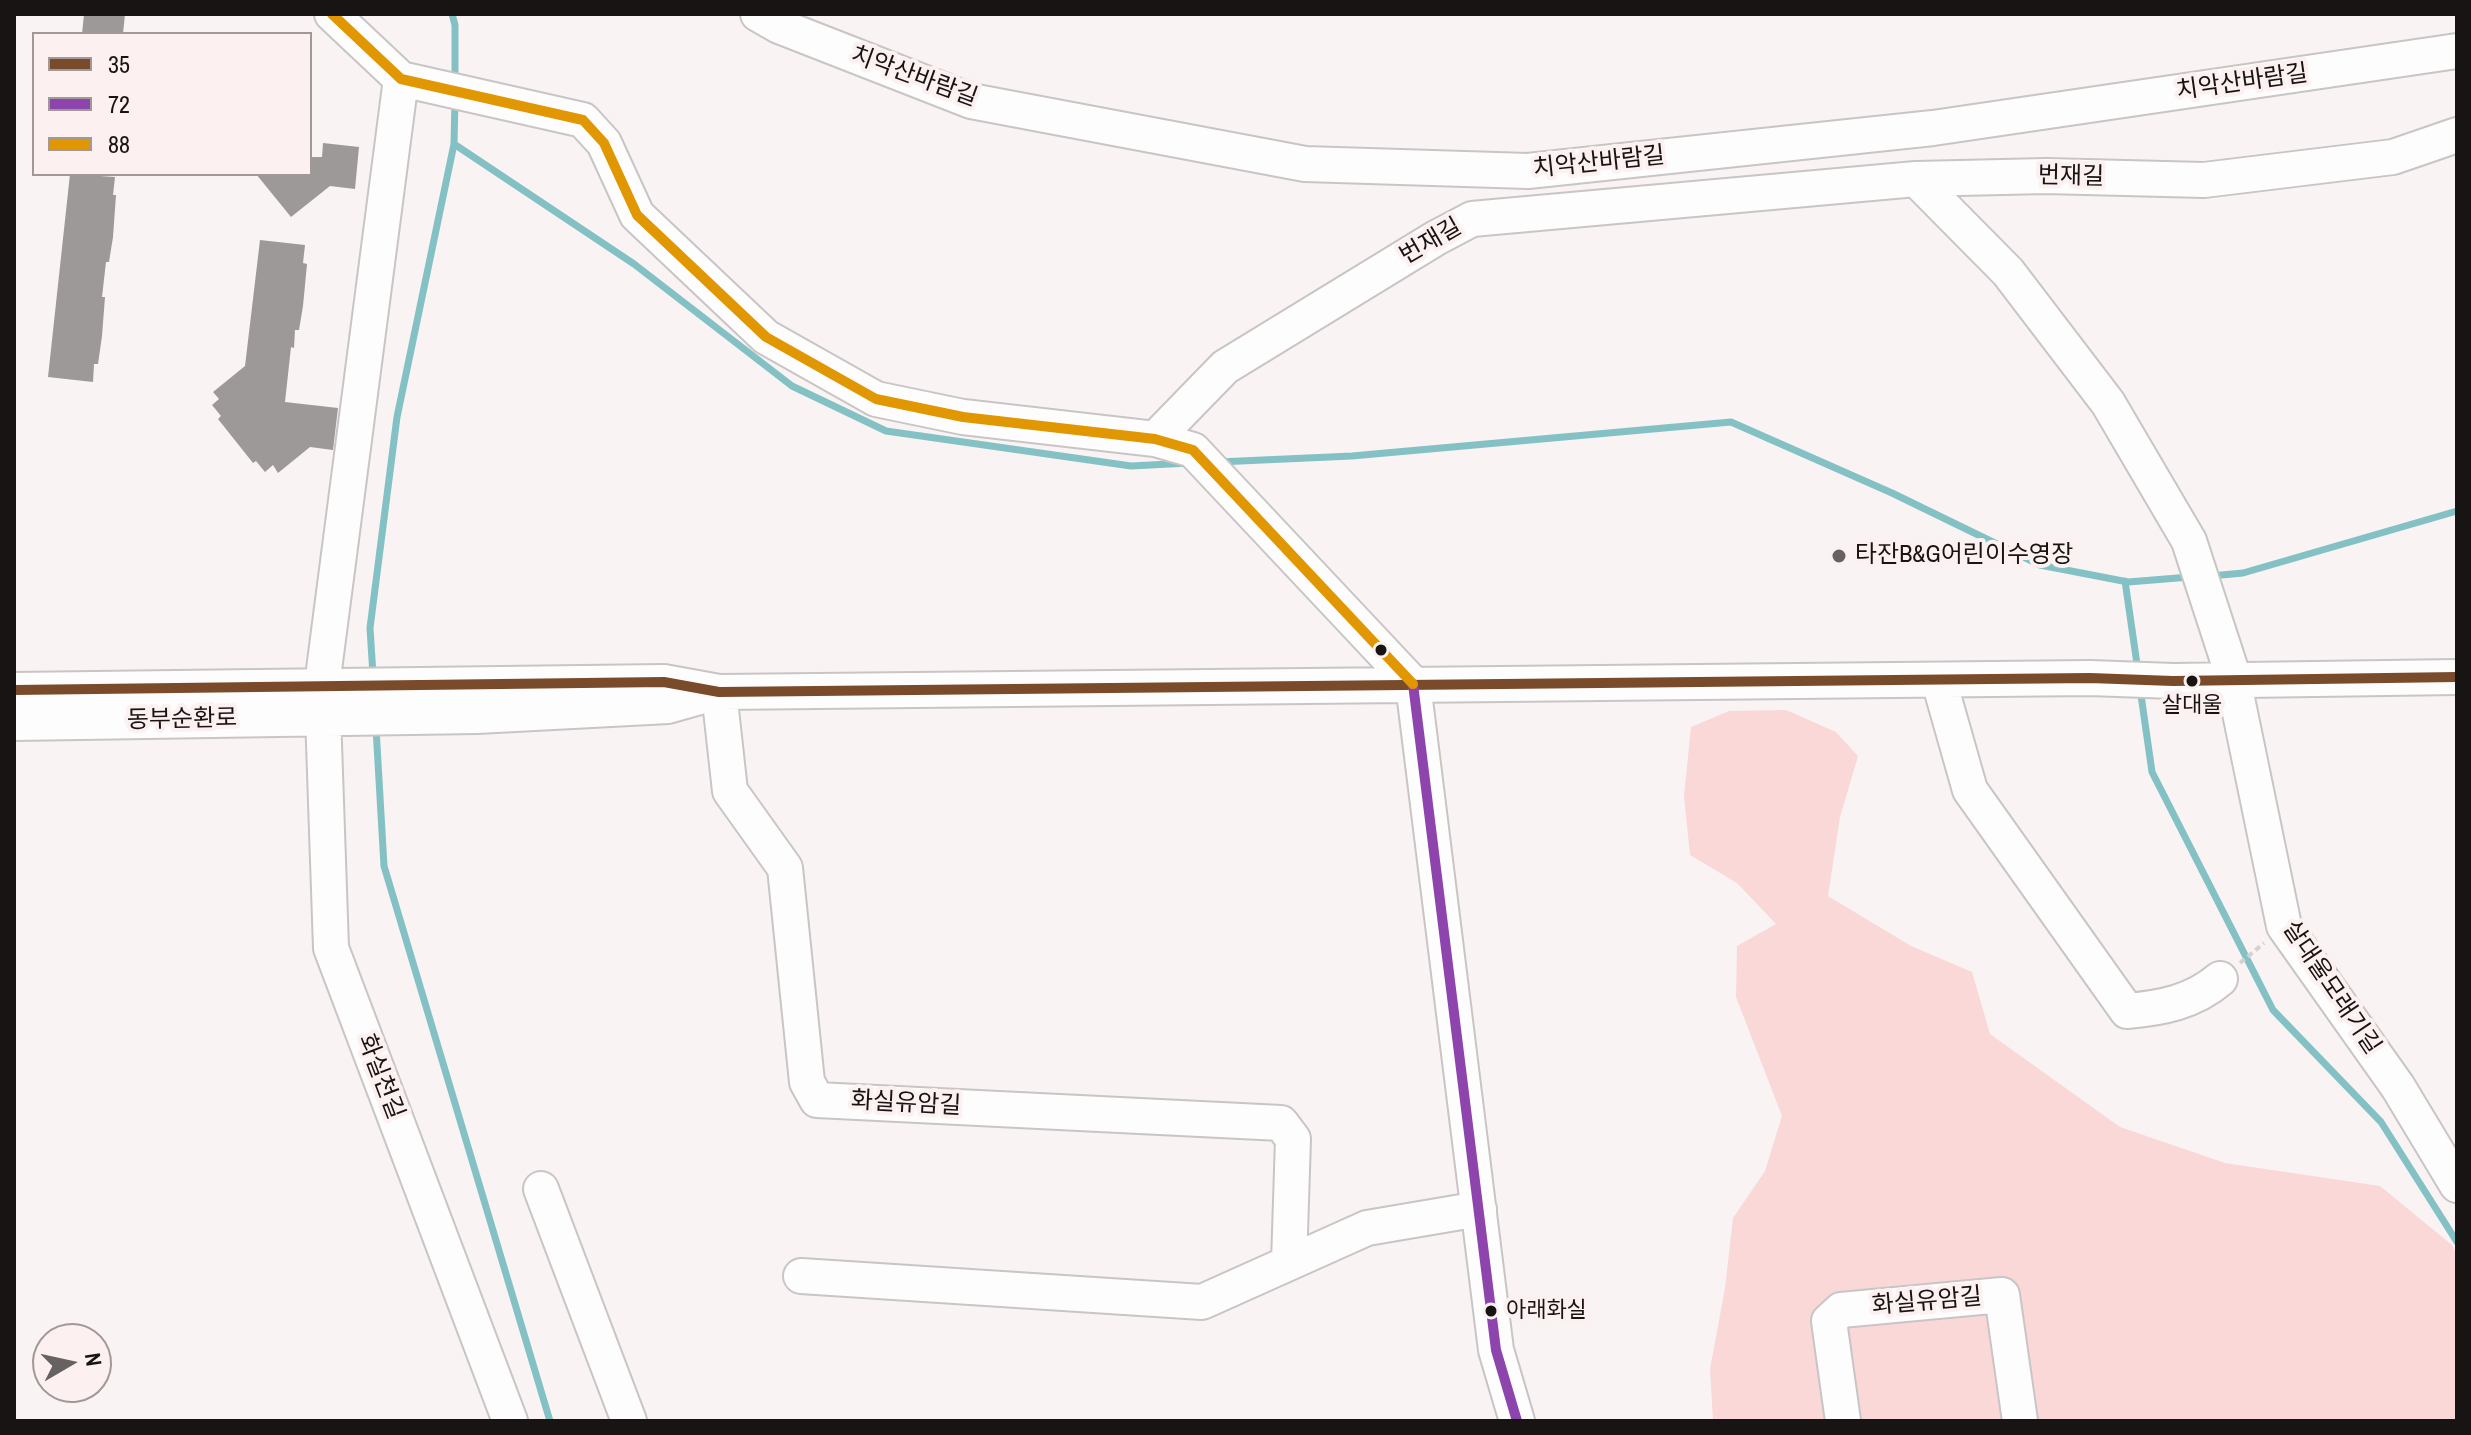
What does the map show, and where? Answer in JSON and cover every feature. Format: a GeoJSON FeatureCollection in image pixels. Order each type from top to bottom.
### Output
{"type":"FeatureCollection","features":[{"type":"Feature","properties":{"kind":"street"},"geometry":{"type":"LineString","coordinates":[[332,14],[410,81],[583,120],[604,143],[637,215],[766,337],[876,399],[963,417],[1155,439],[1193,450],[1413,684],[1496,1350],[1517,1421]]}},
{"type":"Feature","properties":{"kind":"street","name":"치악산바람길"},"geometry":{"type":"LineString","coordinates":[[758,14],[779,26],[971,101],[1305,164],[1528,171],[1933,128],[2457,51]]}},
{"type":"Feature","properties":{"kind":"street","name":"화실천길"},"geometry":{"type":"LineString","coordinates":[[410,81],[336,701],[331,948],[510,1421]]}},
{"type":"Feature","properties":{"kind":"street","name":"번재길"},"geometry":{"type":"LineString","coordinates":[[1155,439],[1225,367],[1472,219],[1916,179],[2046,176],[2204,180],[2393,157],[2457,135]]}},
{"type":"Feature","properties":{"kind":"street","name":"살대울모래기길"},"geometry":{"type":"LineString","coordinates":[[1916,179],[2008,272],[2108,403],[2189,541],[2232,674],[2284,926],[2398,1087],[2457,1185]]}},
{"type":"Feature","properties":{"kind":"street"},"geometry":{"type":"LineString","coordinates":[[336,701],[475,701],[664,682],[719,692],[2090,678],[2173,681],[2232,674],[2457,677]]}},
{"type":"Feature","properties":{"kind":"street"},"geometry":{"type":"LineString","coordinates":[[1939,681],[1970,790],[2127,1011],[2162,1008],[2204,993],[2220,979]]}},
{"type":"Feature","properties":{"kind":"street","name":"동부순환로"},"geometry":{"type":"LineString","coordinates":[[14,690],[336,701]]}},
{"type":"Feature","properties":{"kind":"street","name":"화실유암길"},"geometry":{"type":"LineString","coordinates":[[719,692],[730,791],[785,868],[807,1082],[817,1100],[1281,1123],[1293,1139],[1289,1263]]}},
{"type":"Feature","properties":{"kind":"street","name":"동부순환로"},"geometry":{"type":"LineString","coordinates":[[14,723],[336,701]]}},
{"type":"Feature","properties":{"kind":"street"},"geometry":{"type":"LineString","coordinates":[[541,1189],[629,1421]]}},
{"type":"Feature","properties":{"kind":"street"},"geometry":{"type":"LineString","coordinates":[[801,1276],[1202,1302],[1367,1228],[1479,1209]]}},
{"type":"Feature","properties":{"kind":"street","name":"화실유암길"},"geometry":{"type":"LineString","coordinates":[[1843,1421],[1829,1321],[1841,1310],[2002,1295],[2020,1421]]}},
{"type":"Feature","properties":{"kind":"shaded area"},"geometry":{"type":"Polygon","coordinates":[[[1786,710],[1836,732],[1858,756],[1840,817],[1828,896],[1911,946],[1972,972],[1990,1034],[2120,1127],[2225,1163],[2380,1186],[2452,1245],[2457,1256],[2457,1421],[1713,1421],[1710,1369],[1725,1288],[1733,1218],[1765,1171],[1782,1116],[1736,997],[1737,946],[1776,924],[1737,883],[1690,855],[1684,797],[1691,727],[1729,711],[1786,710]]]}},
{"type":"Feature","properties":{"kind":"building"},"geometry":{"type":"Polygon","coordinates":[[[84,14],[125,14],[123,32],[82,32],[84,14]]]}},
{"type":"Feature","properties":{"kind":"building"},"geometry":{"type":"Polygon","coordinates":[[[323,143],[359,147],[355,189],[330,186],[291,217],[258,176],[312,176],[312,157],[322,157],[323,143]]]}},
{"type":"Feature","properties":{"kind":"building"},"geometry":{"type":"Polygon","coordinates":[[[70,176],[115,177],[113,237],[109,262],[106,262],[102,336],[98,364],[94,364],[93,382],[48,377],[70,176]]]}},
{"type":"Feature","properties":{"kind":"building"},"geometry":{"type":"Polygon","coordinates":[[[260,240],[305,245],[303,263],[307,264],[303,306],[299,330],[295,330],[294,348],[291,347],[285,402],[338,408],[333,450],[310,447],[278,473],[273,465],[265,472],[256,461],[253,463],[218,419],[221,416],[212,405],[219,399],[213,392],[245,366],[260,240]]]}},
{"type":"Feature","properties":{"kind":"waterway"},"geometry":{"type":"LineString","coordinates":[[452,14],[455,25],[455,83]]}},
{"type":"Feature","properties":{"kind":"waterway"},"geometry":{"type":"LineString","coordinates":[[373,675],[370,628],[397,417],[454,144],[455,100]]}},
{"type":"Feature","properties":{"kind":"waterway"},"geometry":{"type":"LineString","coordinates":[[454,144],[634,264],[792,386],[886,431],[1131,466],[1189,463]]}},
{"type":"Feature","properties":{"kind":"waterway"},"geometry":{"type":"LineString","coordinates":[[1218,462],[1352,456],[1731,422],[1892,493],[2040,565],[2128,582],[2190,577]]}},
{"type":"Feature","properties":{"kind":"waterway"},"geometry":{"type":"LineString","coordinates":[[2211,576],[2243,573],[2457,511]]}},
{"type":"Feature","properties":{"kind":"waterway"},"geometry":{"type":"LineString","coordinates":[[2125,581],[2138,671]]}},
{"type":"Feature","properties":{"kind":"waterway"},"geometry":{"type":"LineString","coordinates":[[2140,688],[2152,772],[2273,1010],[2381,1122],[2457,1242]]}},
{"type":"Feature","properties":{"kind":"waterway"},"geometry":{"type":"LineString","coordinates":[[376,728],[384,866],[550,1421]]}},
{"type":"Feature","properties":{"kind":"transit line","name":"88"},"geometry":{"type":"LineString","coordinates":[[332,14],[401,79],[583,120],[604,143],[637,215],[766,337],[876,399],[963,417],[1155,439],[1193,450],[1413,684]]}},
{"type":"Feature","properties":{"kind":"transit line","name":"35"},"geometry":{"type":"LineString","coordinates":[[14,690],[664,682],[719,692],[2457,677]]}},
{"type":"Feature","properties":{"kind":"transit line","name":"72"},"geometry":{"type":"LineString","coordinates":[[1413,684],[1496,1350],[1517,1421]]}},
{"type":"Feature","properties":{"kind":"place","name":"타잔B&G어린이수영장"},"geometry":{"type":"Point","coordinates":[1839,556]}},
{"type":"Feature","properties":{"kind":"place","name":"살대울"},"geometry":{"type":"Point","coordinates":[2192,681]}},
{"type":"Feature","properties":{"kind":"place","name":"아래화실"},"geometry":{"type":"Point","coordinates":[1491,1311]}}]}
